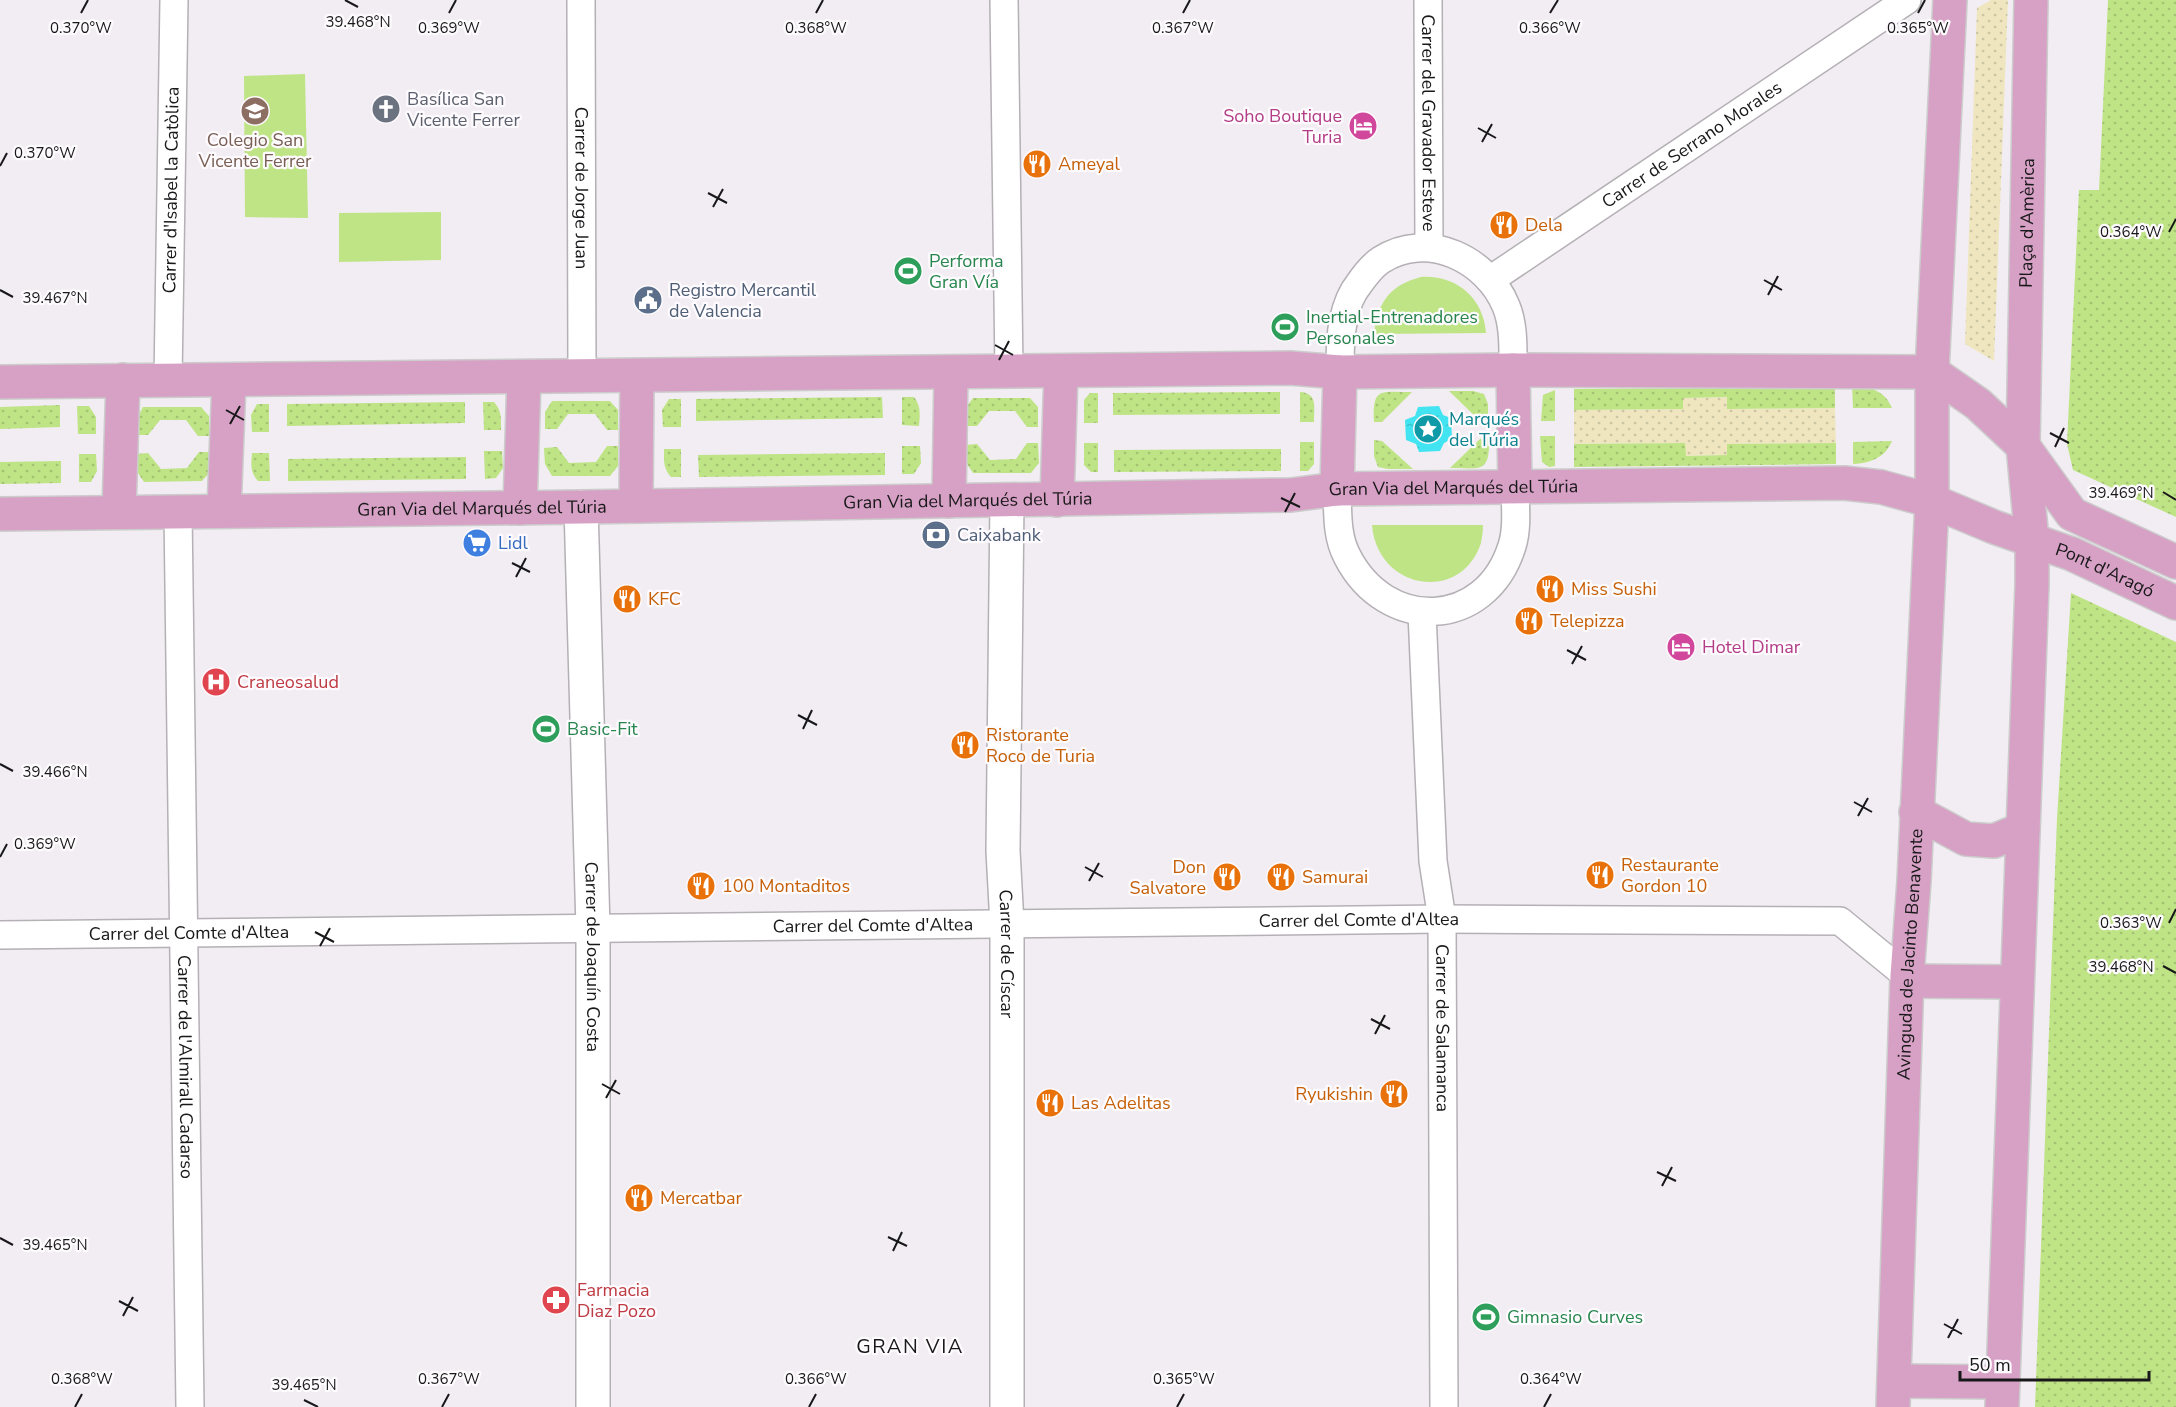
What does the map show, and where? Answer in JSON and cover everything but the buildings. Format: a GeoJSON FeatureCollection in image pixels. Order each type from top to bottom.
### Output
{"type":"FeatureCollection","features":[{"type":"Feature","properties":{"kind":"main road"},"geometry":{"type":"LineString","coordinates":[[1893,1394],[2002,1395],[2032,540],[1932,501],[1932,372],[1950,0]]}},
{"type":"Feature","properties":{"kind":"main road","name":"Plaça d'Amèrica"},"geometry":{"type":"LineString","coordinates":[[2031,0],[2023,446],[2032,540]]}},
{"type":"Feature","properties":{"kind":"main road"},"geometry":{"type":"LineString","coordinates":[[0,382],[1290,369],[1340,372],[1513,370],[1932,372],[1977,404],[2023,446]]}},
{"type":"Feature","properties":{"kind":"main road"},"geometry":{"type":"LineString","coordinates":[[1513,370],[1515,486]]}},
{"type":"Feature","properties":{"kind":"main road"},"geometry":{"type":"LineString","coordinates":[[1057,500],[1061,371]]}},
{"type":"Feature","properties":{"kind":"main road"},"geometry":{"type":"LineString","coordinates":[[1337,489],[1340,372]]}},
{"type":"Feature","properties":{"kind":"main road"},"geometry":{"type":"LineString","coordinates":[[948,501],[951,373]]}},
{"type":"Feature","properties":{"kind":"main road"},"geometry":{"type":"LineString","coordinates":[[636,506],[638,376]]}},
{"type":"Feature","properties":{"kind":"main road"},"geometry":{"type":"LineString","coordinates":[[520,508],[524,377]]}},
{"type":"Feature","properties":{"kind":"main road"},"geometry":{"type":"LineString","coordinates":[[224,511],[230,380]]}},
{"type":"Feature","properties":{"kind":"main road"},"geometry":{"type":"LineString","coordinates":[[119,512],[123,381]]}},
{"type":"Feature","properties":{"kind":"main road","name":"Pont d'Aragó"},"geometry":{"type":"LineString","coordinates":[[2023,446],[2072,514],[2176,562]]}},
{"type":"Feature","properties":{"kind":"main road","name":"Gran Via del Marqués del Túria"},"geometry":{"type":"LineString","coordinates":[[0,514],[1006,501],[1291,495],[1337,489],[1844,483],[1881,487],[1932,501]]}},
{"type":"Feature","properties":{"kind":"main road","name":"Avinguda de Jacinto Benavente"},"geometry":{"type":"LineString","coordinates":[[1893,1394],[1908,979],[1932,501]]}},
{"type":"Feature","properties":{"kind":"main road","name":"Pont d'Aragó"},"geometry":{"type":"LineString","coordinates":[[2032,540],[2072,554],[2176,603]]}},
{"type":"Feature","properties":{"kind":"main road"},"geometry":{"type":"LineString","coordinates":[[1916,812],[1966,839],[1994,841],[2023,829]]}},
{"type":"Feature","properties":{"kind":"main road"},"geometry":{"type":"LineString","coordinates":[[1908,979],[2017,982]]}},
{"type":"Feature","properties":{"kind":"street","name":"Carrer d'Isabel la Catòlica"},"geometry":{"type":"LineString","coordinates":[[168,380],[174,0]]}},
{"type":"Feature","properties":{"kind":"street","name":"Carrer de Jorge Juan"},"geometry":{"type":"LineString","coordinates":[[581,0],[582,376]]}},
{"type":"Feature","properties":{"kind":"street"},"geometry":{"type":"LineString","coordinates":[[1004,0],[1009,372]]}},
{"type":"Feature","properties":{"kind":"street","name":"Carrer del Gravador Esteve"},"geometry":{"type":"LineString","coordinates":[[1428,0],[1429,247]]}},
{"type":"Feature","properties":{"kind":"street","name":"Carrer de Serrano Morales"},"geometry":{"type":"LineString","coordinates":[[1490,280],[1900,5]]}},
{"type":"Feature","properties":{"kind":"street"},"geometry":{"type":"LineString","coordinates":[[1340,372],[1340,343],[1344,316],[1353,293],[1381,260],[1404,250],[1429,247],[1452,252],[1468,260],[1490,280],[1501,294],[1508,309],[1513,342],[1513,370]]}},
{"type":"Feature","properties":{"kind":"street"},"geometry":{"type":"LineString","coordinates":[[1337,489],[1340,537],[1346,554],[1358,575],[1377,595],[1397,606],[1422,613],[1459,606],[1477,596],[1491,584],[1513,544],[1515,486]]}},
{"type":"Feature","properties":{"kind":"street","name":"Carrer de Císcar"},"geometry":{"type":"LineString","coordinates":[[1006,501],[1004,851],[1007,1407]]}},
{"type":"Feature","properties":{"kind":"street","name":"Carrer de Joaquín Costa"},"geometry":{"type":"LineString","coordinates":[[581,507],[594,928],[593,1407]]}},
{"type":"Feature","properties":{"kind":"street","name":"Carrer de l'Almirall Cadarso"},"geometry":{"type":"LineString","coordinates":[[178,512],[190,1407]]}},
{"type":"Feature","properties":{"kind":"street","name":"Carrer de Salamanca"},"geometry":{"type":"LineString","coordinates":[[1422,613],[1433,861],[1443,919],[1444,1407]]}},
{"type":"Feature","properties":{"kind":"street","name":"Carrer del Comte d'Altea"},"geometry":{"type":"LineString","coordinates":[[0,934],[1443,919],[1840,921],[1908,979]]}},
{"type":"Feature","properties":{"kind":"green space"},"geometry":{"type":"Polygon","coordinates":[[[2108,0],[2176,0],[2176,517],[2073,470],[2067,444],[2079,190],[2099,190],[2108,0]]]}},
{"type":"Feature","properties":{"kind":"green space"},"geometry":{"type":"Polygon","coordinates":[[[305,74],[308,218],[245,217],[244,76],[305,74]]]}},
{"type":"Feature","properties":{"kind":"green space"},"geometry":{"type":"Polygon","coordinates":[[[441,212],[441,260],[339,262],[339,213],[441,212]]]}},
{"type":"Feature","properties":{"kind":"green space"},"geometry":{"type":"Polygon","coordinates":[[[1421,277],[1446,280],[1466,291],[1480,309],[1486,333],[1374,334],[1378,314],[1387,297],[1401,285],[1421,277]]]}},
{"type":"Feature","properties":{"kind":"green space"},"geometry":{"type":"Polygon","coordinates":[[[1852,386],[1865,387],[1881,393],[1892,408],[1853,408],[1852,386]]]}},
{"type":"Feature","properties":{"kind":"green space"},"geometry":{"type":"Polygon","coordinates":[[[1835,387],[1835,408],[1727,409],[1727,397],[1683,398],[1683,409],[1574,410],[1574,389],[1835,387]]]}},
{"type":"Feature","properties":{"kind":"green space"},"geometry":{"type":"Polygon","coordinates":[[[1555,390],[1555,421],[1541,421],[1543,395],[1555,390]]]}},
{"type":"Feature","properties":{"kind":"green space"},"geometry":{"type":"Polygon","coordinates":[[[1449,391],[1473,391],[1484,394],[1488,404],[1488,420],[1479,420],[1449,391]]]}},
{"type":"Feature","properties":{"kind":"green space"},"geometry":{"type":"Polygon","coordinates":[[[1280,392],[1280,414],[1113,415],[1113,393],[1280,392]]]}},
{"type":"Feature","properties":{"kind":"green space"},"geometry":{"type":"Polygon","coordinates":[[[1300,392],[1310,395],[1314,402],[1314,422],[1300,422],[1300,392]]]}},
{"type":"Feature","properties":{"kind":"green space"},"geometry":{"type":"Polygon","coordinates":[[[1386,392],[1412,392],[1382,422],[1374,422],[1377,397],[1386,392]]]}},
{"type":"Feature","properties":{"kind":"green space"},"geometry":{"type":"Polygon","coordinates":[[[1090,393],[1098,393],[1098,423],[1084,423],[1084,400],[1090,393]]]}},
{"type":"Feature","properties":{"kind":"green space"},"geometry":{"type":"Polygon","coordinates":[[[882,397],[883,418],[696,421],[696,399],[882,397]]]}},
{"type":"Feature","properties":{"kind":"green space"},"geometry":{"type":"Polygon","coordinates":[[[902,397],[914,397],[916,400],[920,410],[919,426],[902,425],[902,397]]]}},
{"type":"Feature","properties":{"kind":"green space"},"geometry":{"type":"Polygon","coordinates":[[[973,398],[1030,398],[1038,407],[1038,427],[1027,427],[1015,411],[989,411],[977,426],[965,426],[965,409],[973,398]]]}},
{"type":"Feature","properties":{"kind":"green space"},"geometry":{"type":"Polygon","coordinates":[[[669,399],[681,399],[681,427],[663,427],[662,410],[669,399]]]}},
{"type":"Feature","properties":{"kind":"green space"},"geometry":{"type":"Polygon","coordinates":[[[552,401],[610,401],[618,410],[618,430],[607,430],[595,414],[568,414],[557,429],[545,429],[545,412],[552,401]]]}},
{"type":"Feature","properties":{"kind":"green space"},"geometry":{"type":"Polygon","coordinates":[[[465,402],[465,423],[287,426],[287,404],[465,402]]]}},
{"type":"Feature","properties":{"kind":"green space"},"geometry":{"type":"Polygon","coordinates":[[[483,402],[494,402],[497,405],[501,430],[484,430],[483,402]]]}},
{"type":"Feature","properties":{"kind":"green space"},"geometry":{"type":"Polygon","coordinates":[[[257,404],[269,404],[269,432],[252,432],[251,415],[257,404]]]}},
{"type":"Feature","properties":{"kind":"green space"},"geometry":{"type":"Polygon","coordinates":[[[60,405],[60,427],[0,429],[0,407],[60,405]]]}},
{"type":"Feature","properties":{"kind":"green space"},"geometry":{"type":"Polygon","coordinates":[[[77,406],[89,406],[96,417],[96,434],[78,434],[77,406]]]}},
{"type":"Feature","properties":{"kind":"green space"},"geometry":{"type":"Polygon","coordinates":[[[143,407],[201,407],[209,416],[209,436],[198,436],[186,420],[160,420],[148,435],[136,435],[137,418],[143,407]]]}},
{"type":"Feature","properties":{"kind":"green space"},"geometry":{"type":"Polygon","coordinates":[[[1540,436],[1555,436],[1555,466],[1549,467],[1542,462],[1540,436]]]}},
{"type":"Feature","properties":{"kind":"green space"},"geometry":{"type":"Polygon","coordinates":[[[1489,438],[1488,458],[1482,466],[1450,468],[1480,439],[1489,438]]]}},
{"type":"Feature","properties":{"kind":"green space"},"geometry":{"type":"Polygon","coordinates":[[[1374,440],[1382,441],[1413,469],[1378,467],[1374,456],[1374,440]]]}},
{"type":"Feature","properties":{"kind":"green space"},"geometry":{"type":"Polygon","coordinates":[[[1892,441],[1885,452],[1876,458],[1853,464],[1853,442],[1892,441]]]}},
{"type":"Feature","properties":{"kind":"green space"},"geometry":{"type":"Polygon","coordinates":[[[1300,442],[1314,442],[1314,464],[1308,471],[1300,471],[1300,442]]]}},
{"type":"Feature","properties":{"kind":"green space"},"geometry":{"type":"Polygon","coordinates":[[[1027,443],[1038,443],[1039,463],[1031,473],[973,473],[965,461],[965,445],[977,444],[990,460],[1016,459],[1027,443]]]}},
{"type":"Feature","properties":{"kind":"green space"},"geometry":{"type":"Polygon","coordinates":[[[1084,443],[1098,443],[1098,472],[1091,472],[1084,465],[1084,443]]]}},
{"type":"Feature","properties":{"kind":"green space"},"geometry":{"type":"Polygon","coordinates":[[[1685,443],[1686,456],[1727,455],[1727,444],[1836,443],[1836,464],[1574,467],[1574,444],[1685,443]]]}},
{"type":"Feature","properties":{"kind":"green space"},"geometry":{"type":"Polygon","coordinates":[[[607,446],[618,446],[618,466],[610,476],[552,476],[545,464],[544,448],[557,447],[569,463],[596,462],[607,446]]]}},
{"type":"Feature","properties":{"kind":"green space"},"geometry":{"type":"Polygon","coordinates":[[[902,446],[920,446],[921,463],[914,474],[902,474],[902,446]]]}},
{"type":"Feature","properties":{"kind":"green space"},"geometry":{"type":"Polygon","coordinates":[[[664,449],[681,449],[681,477],[671,477],[668,474],[664,464],[664,449]]]}},
{"type":"Feature","properties":{"kind":"green space"},"geometry":{"type":"Polygon","coordinates":[[[1281,449],[1281,471],[1114,472],[1114,450],[1281,449]]]}},
{"type":"Feature","properties":{"kind":"green space"},"geometry":{"type":"Polygon","coordinates":[[[484,451],[502,451],[503,468],[496,478],[485,479],[484,451]]]}},
{"type":"Feature","properties":{"kind":"green space"},"geometry":{"type":"Polygon","coordinates":[[[199,452],[209,452],[210,472],[202,481],[144,482],[136,470],[136,454],[148,453],[161,469],[187,468],[199,452]]]}},
{"type":"Feature","properties":{"kind":"green space"},"geometry":{"type":"Polygon","coordinates":[[[252,453],[269,453],[270,481],[258,481],[255,478],[252,453]]]}},
{"type":"Feature","properties":{"kind":"green space"},"geometry":{"type":"Polygon","coordinates":[[[885,453],[885,475],[699,477],[698,455],[885,453]]]}},
{"type":"Feature","properties":{"kind":"green space"},"geometry":{"type":"Polygon","coordinates":[[[79,454],[96,454],[97,471],[91,482],[79,482],[79,454]]]}},
{"type":"Feature","properties":{"kind":"green space"},"geometry":{"type":"Polygon","coordinates":[[[466,457],[466,479],[288,481],[288,459],[466,457]]]}},
{"type":"Feature","properties":{"kind":"green space"},"geometry":{"type":"Polygon","coordinates":[[[61,461],[61,483],[0,484],[0,462],[61,461]]]}},
{"type":"Feature","properties":{"kind":"green space"},"geometry":{"type":"Polygon","coordinates":[[[1372,525],[1483,525],[1481,543],[1471,562],[1456,575],[1439,581],[1421,581],[1403,575],[1388,564],[1377,547],[1372,525]]]}},
{"type":"Feature","properties":{"kind":"green space"},"geometry":{"type":"Polygon","coordinates":[[[2071,593],[2176,642],[2176,1407],[2035,1407],[2057,818],[2071,593]]]}},
{"type":"Feature","properties":{"kind":"sand"},"geometry":{"type":"Polygon","coordinates":[[[1991,0],[2008,0],[1994,361],[1965,344],[1977,8],[1991,0]]]}},
{"type":"Feature","properties":{"kind":"sand"},"geometry":{"type":"Polygon","coordinates":[[[1727,397],[1728,409],[1835,408],[1836,443],[1728,444],[1728,455],[1685,456],[1685,443],[1574,444],[1574,410],[1683,409],[1683,398],[1727,397]]]}},
{"type":"Feature","properties":{"kind":"water"},"geometry":{"type":"Polygon","coordinates":[[[1439,406],[1443,415],[1451,418],[1452,439],[1444,443],[1440,451],[1419,452],[1416,444],[1406,440],[1405,420],[1415,416],[1418,407],[1439,406]]]}},
{"type":"Feature","properties":{"kind":"place","name":"Basílica San Vicente Ferrer"},"geometry":{"type":"Point","coordinates":[386,109]}},
{"type":"Feature","properties":{"kind":"place","name":"Colegio San Vicente Ferrer"},"geometry":{"type":"Point","coordinates":[255,111]}},
{"type":"Feature","properties":{"kind":"place","name":"Soho Boutique Turia"},"geometry":{"type":"Point","coordinates":[1363,126]}},
{"type":"Feature","properties":{"kind":"place","name":"Ameyal"},"geometry":{"type":"Point","coordinates":[1037,164]}},
{"type":"Feature","properties":{"kind":"place","name":"Dela"},"geometry":{"type":"Point","coordinates":[1504,225]}},
{"type":"Feature","properties":{"kind":"place","name":"Performa Gran Vía"},"geometry":{"type":"Point","coordinates":[908,271]}},
{"type":"Feature","properties":{"kind":"place","name":"Registro Mercantil de Valencia"},"geometry":{"type":"Point","coordinates":[648,300]}},
{"type":"Feature","properties":{"kind":"place","name":"Inertial-Entrenadores Personales"},"geometry":{"type":"Point","coordinates":[1285,327]}},
{"type":"Feature","properties":{"kind":"place","name":"Marqués del Túria"},"geometry":{"type":"Point","coordinates":[1428,429]}},
{"type":"Feature","properties":{"kind":"place","name":"Caixabank"},"geometry":{"type":"Point","coordinates":[936,535]}},
{"type":"Feature","properties":{"kind":"place","name":"Lidl"},"geometry":{"type":"Point","coordinates":[477,543]}},
{"type":"Feature","properties":{"kind":"place","name":"Miss Sushi"},"geometry":{"type":"Point","coordinates":[1550,589]}},
{"type":"Feature","properties":{"kind":"place","name":"KFC"},"geometry":{"type":"Point","coordinates":[627,599]}},
{"type":"Feature","properties":{"kind":"place","name":"Telepizza"},"geometry":{"type":"Point","coordinates":[1529,621]}},
{"type":"Feature","properties":{"kind":"place","name":"Hotel Dimar"},"geometry":{"type":"Point","coordinates":[1681,647]}},
{"type":"Feature","properties":{"kind":"place","name":"Craneosalud"},"geometry":{"type":"Point","coordinates":[216,682]}},
{"type":"Feature","properties":{"kind":"place","name":"Basic-Fit"},"geometry":{"type":"Point","coordinates":[546,729]}},
{"type":"Feature","properties":{"kind":"place","name":"Ristorante Roco de Turia"},"geometry":{"type":"Point","coordinates":[965,745]}},
{"type":"Feature","properties":{"kind":"place","name":"Restaurante Gordon 10"},"geometry":{"type":"Point","coordinates":[1600,875]}},
{"type":"Feature","properties":{"kind":"place","name":"Don Salvatore"},"geometry":{"type":"Point","coordinates":[1227,877]}},
{"type":"Feature","properties":{"kind":"place","name":"Samurai"},"geometry":{"type":"Point","coordinates":[1281,877]}},
{"type":"Feature","properties":{"kind":"place","name":"100 Montaditos"},"geometry":{"type":"Point","coordinates":[701,886]}},
{"type":"Feature","properties":{"kind":"place","name":"Ryukishin"},"geometry":{"type":"Point","coordinates":[1394,1094]}},
{"type":"Feature","properties":{"kind":"place","name":"Las Adelitas"},"geometry":{"type":"Point","coordinates":[1050,1103]}},
{"type":"Feature","properties":{"kind":"place","name":"Mercatbar"},"geometry":{"type":"Point","coordinates":[639,1198]}},
{"type":"Feature","properties":{"kind":"place","name":"Farmacia Diaz Pozo"},"geometry":{"type":"Point","coordinates":[556,1300]}},
{"type":"Feature","properties":{"kind":"place","name":"Gimnasio Curves"},"geometry":{"type":"Point","coordinates":[1486,1317]}},
{"type":"Feature","properties":{"kind":"district","name":"GRAN VIA"},"geometry":{"type":"Point","coordinates":[910,1346]}}]}
